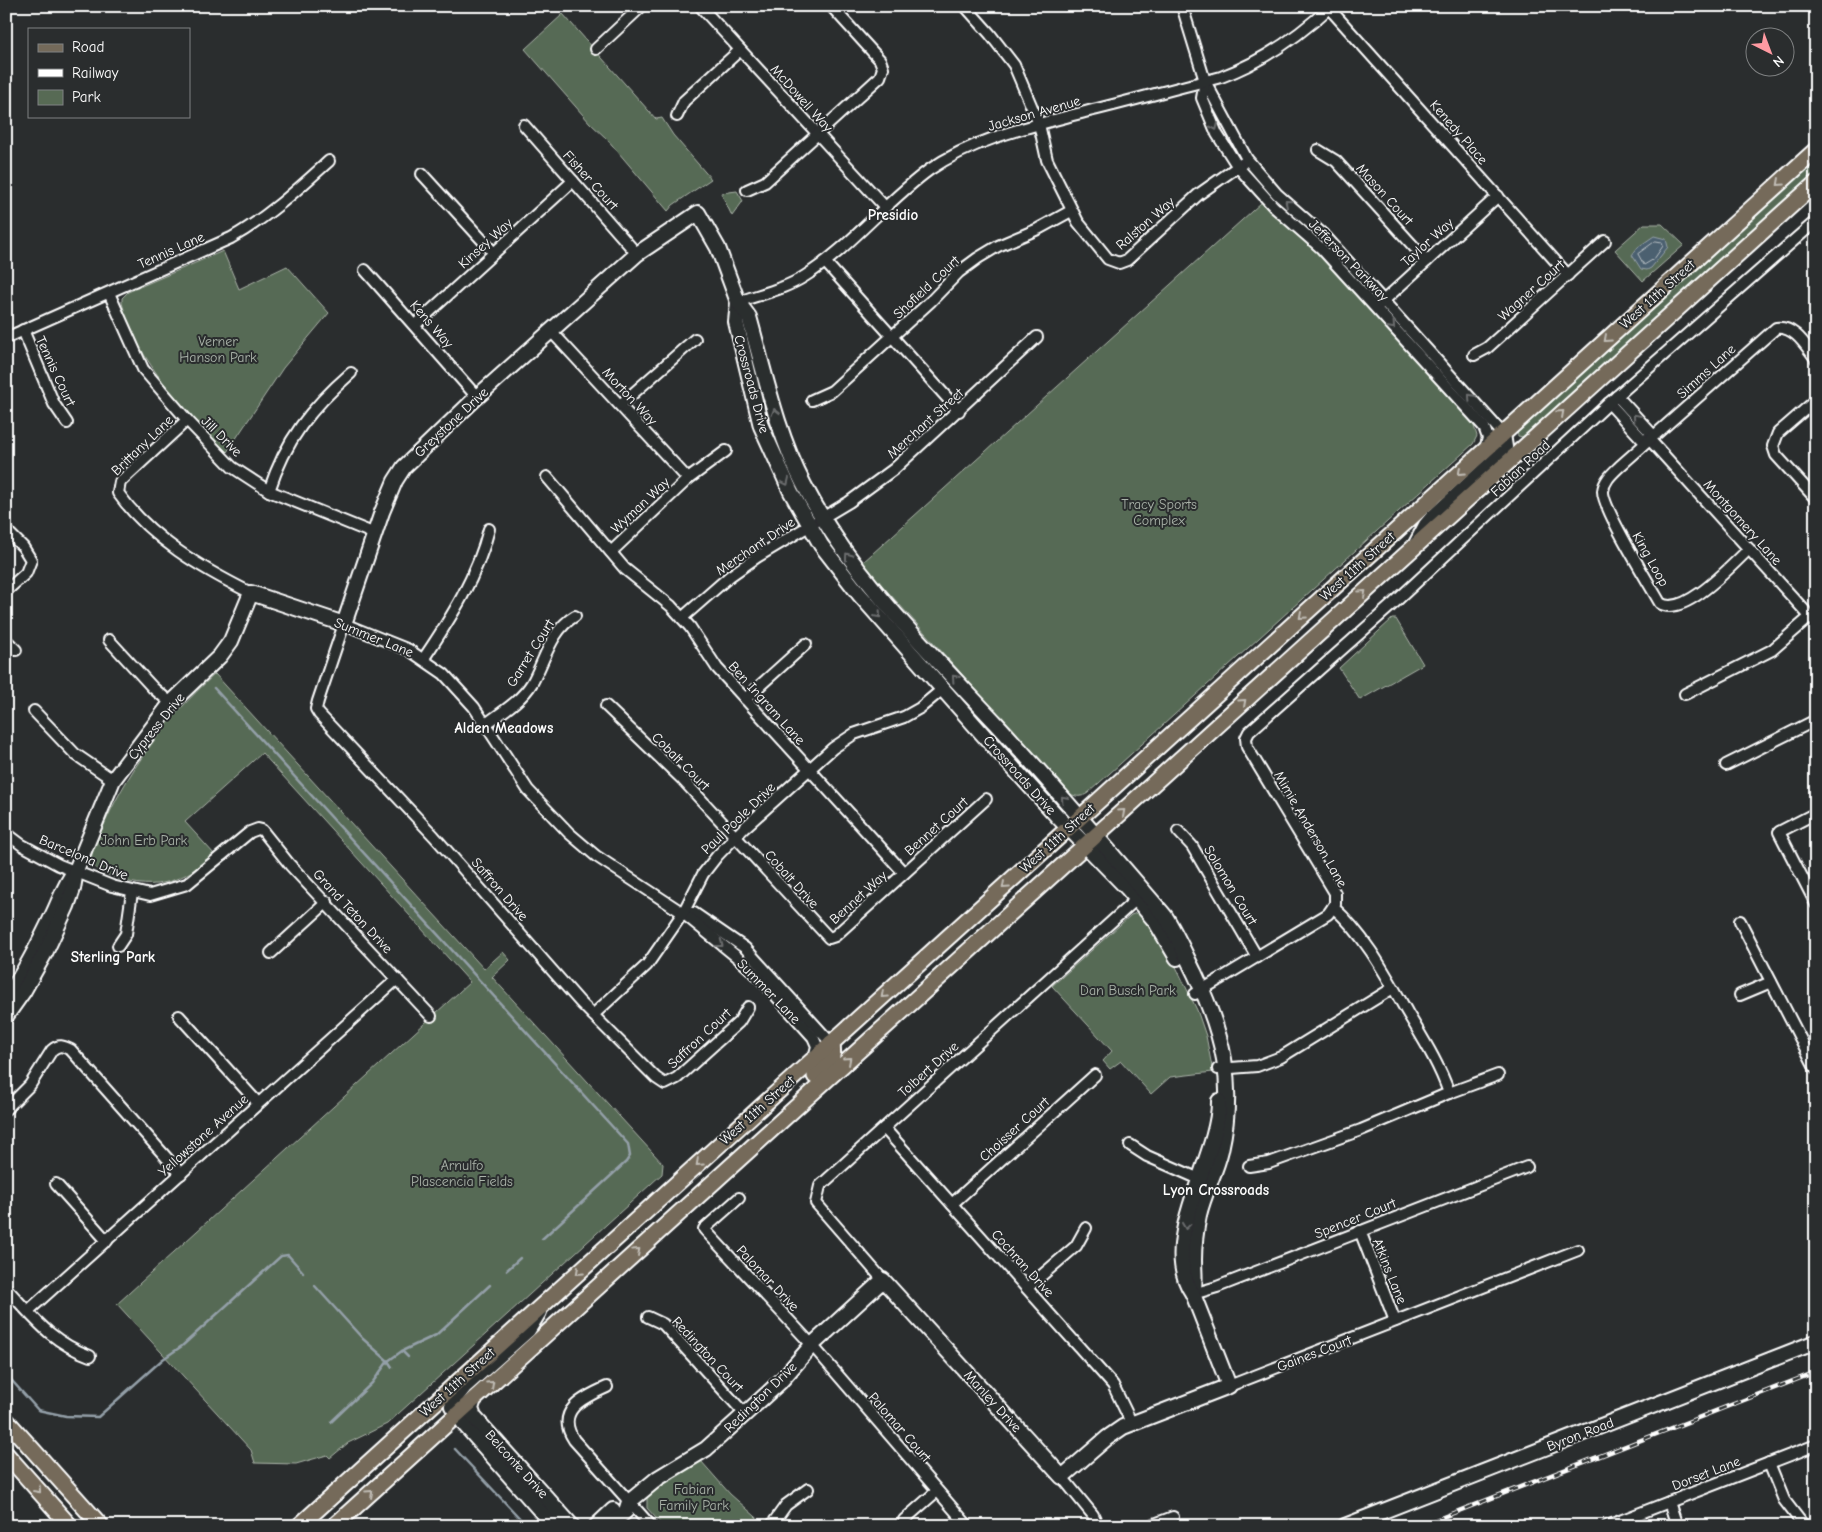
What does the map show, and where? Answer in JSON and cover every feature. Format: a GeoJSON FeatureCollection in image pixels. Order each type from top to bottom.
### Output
{"type":"FeatureCollection","features":[{"type":"Feature","properties":{"kind":"main road","name":"West 11th Street"},"geometry":{"type":"LineString","coordinates":[[299,1526],[1816,150]]}},
{"type":"Feature","properties":{"kind":"main road","name":"West 11th Street"},"geometry":{"type":"LineString","coordinates":[[334,1526],[1816,183]]}},
{"type":"Feature","properties":{"kind":"main road"},"geometry":{"type":"LineString","coordinates":[[750,1149],[755,1135],[763,1124],[828,1064],[833,1056],[831,1043]]}},
{"type":"Feature","properties":{"kind":"main road"},"geometry":{"type":"LineString","coordinates":[[6,1420],[101,1526]]}},
{"type":"Feature","properties":{"kind":"main road"},"geometry":{"type":"LineString","coordinates":[[6,1454],[70,1526]]}},
{"type":"Feature","properties":{"kind":"street"},"geometry":{"type":"LineString","coordinates":[[596,49],[642,6]]}},
{"type":"Feature","properties":{"kind":"street","name":"McDowell Way"},"geometry":{"type":"LineString","coordinates":[[700,6],[884,207]]}},
{"type":"Feature","properties":{"kind":"street"},"geometry":{"type":"LineString","coordinates":[[747,190],[765,182],[875,84],[880,77],[883,68],[880,60],[831,6]]}},
{"type":"Feature","properties":{"kind":"street"},"geometry":{"type":"LineString","coordinates":[[965,6],[1014,65],[1039,124],[1047,160],[1071,211]]}},
{"type":"Feature","properties":{"kind":"street","name":"Jefferson Parkway"},"geometry":{"type":"LineString","coordinates":[[1182,6],[1205,81],[1247,159],[1277,194],[1326,237],[1484,427],[1488,438],[1485,450]]}},
{"type":"Feature","properties":{"kind":"street","name":"Jackson Avenue"},"geometry":{"type":"LineString","coordinates":[[738,302],[788,286],[825,262],[884,207],[930,170],[960,153],[1000,136],[1039,124],[1239,71],[1295,39],[1330,7]]}},
{"type":"Feature","properties":{"kind":"street","name":"Kenedy Place"},"geometry":{"type":"LineString","coordinates":[[1330,7],[1568,275]]}},
{"type":"Feature","properties":{"kind":"street"},"geometry":{"type":"LineString","coordinates":[[677,116],[684,100],[740,50]]}},
{"type":"Feature","properties":{"kind":"street","name":"Jefferson Parkway"},"geometry":{"type":"LineString","coordinates":[[1205,81],[1202,98],[1217,134],[1238,167],[1274,207],[1380,304],[1503,434]]}},
{"type":"Feature","properties":{"kind":"street","name":"Fisher Court"},"geometry":{"type":"LineString","coordinates":[[524,126],[637,254]]}},
{"type":"Feature","properties":{"kind":"street","name":"Mason Court"},"geometry":{"type":"LineString","coordinates":[[1318,150],[1336,161],[1427,261]]}},
{"type":"Feature","properties":{"kind":"street","name":"Ralston Way"},"geometry":{"type":"LineString","coordinates":[[1071,211],[1108,259],[1119,263],[1127,260],[1199,194],[1247,159]]}},
{"type":"Feature","properties":{"kind":"street","name":"Tennis Lane"},"geometry":{"type":"LineString","coordinates":[[6,338],[231,238],[254,225],[329,161]]}},
{"type":"Feature","properties":{"kind":"street"},"geometry":{"type":"LineString","coordinates":[[422,174],[494,253]]}},
{"type":"Feature","properties":{"kind":"street","name":"Kinsey Way"},"geometry":{"type":"LineString","coordinates":[[415,325],[573,181]]}},
{"type":"Feature","properties":{"kind":"street","name":"Taylor Way"},"geometry":{"type":"LineString","coordinates":[[1380,304],[1498,196]]}},
{"type":"Feature","properties":{"kind":"street","name":"Shofield Court"},"geometry":{"type":"LineString","coordinates":[[812,400],[832,391],[892,337],[959,272],[978,258],[998,246],[1038,229],[1071,211]]}},
{"type":"Feature","properties":{"kind":"street","name":"Greystone Drive"},"geometry":{"type":"LineString","coordinates":[[316,709],[375,534],[395,482],[404,467],[477,397],[637,254],[698,213]]}},
{"type":"Feature","properties":{"kind":"street","name":"Crossroads Drive"},"geometry":{"type":"LineString","coordinates":[[698,213],[718,248],[738,302],[749,317],[779,426],[793,461],[823,518],[843,550],[869,584],[1074,823]]}},
{"type":"Feature","properties":{"kind":"street","name":"Fabian Road"},"geometry":{"type":"LineString","coordinates":[[1246,738],[1254,726],[1394,603],[1613,399],[1816,221]]}},
{"type":"Feature","properties":{"kind":"street","name":"Wagner Court"},"geometry":{"type":"LineString","coordinates":[[1474,355],[1487,348],[1605,241]]}},
{"type":"Feature","properties":{"kind":"street"},"geometry":{"type":"LineString","coordinates":[[825,262],[959,411]]}},
{"type":"Feature","properties":{"kind":"street","name":"Kens Way"},"geometry":{"type":"LineString","coordinates":[[365,270],[477,397]]}},
{"type":"Feature","properties":{"kind":"street","name":"Jill Drive"},"geometry":{"type":"LineString","coordinates":[[109,293],[143,369],[187,420],[232,467],[269,491],[375,534]]}},
{"type":"Feature","properties":{"kind":"street","name":"Crossroads Drive"},"geometry":{"type":"LineString","coordinates":[[738,302],[736,322],[761,426],[791,492],[809,526],[855,589],[944,688],[1091,840],[1140,895],[1199,992],[1222,1069],[1219,1107],[1206,1162],[1195,1238],[1196,1283],[1193,1294],[1228,1386]]}},
{"type":"Feature","properties":{"kind":"street","name":"Simms Lane"},"geometry":{"type":"LineString","coordinates":[[1650,440],[1776,328],[1783,327],[1794,332],[1816,359]]}},
{"type":"Feature","properties":{"kind":"street","name":"Tennis Court"},"geometry":{"type":"LineString","coordinates":[[23,330],[54,404],[67,423]]}},
{"type":"Feature","properties":{"kind":"street","name":"Morton Way"},"geometry":{"type":"LineString","coordinates":[[551,331],[688,479]]}},
{"type":"Feature","properties":{"kind":"street","name":"Merchant Street"},"geometry":{"type":"LineString","coordinates":[[823,518],[894,469],[1037,338]]}},
{"type":"Feature","properties":{"kind":"street"},"geometry":{"type":"LineString","coordinates":[[620,405],[695,339]]}},
{"type":"Feature","properties":{"kind":"street"},"geometry":{"type":"LineString","coordinates":[[269,491],[296,430],[311,411],[351,373]]}},
{"type":"Feature","properties":{"kind":"street","name":"Montgomery Lane"},"geometry":{"type":"LineString","coordinates":[[1613,399],[1650,432],[1650,440],[1813,620]]}},
{"type":"Feature","properties":{"kind":"street"},"geometry":{"type":"LineString","coordinates":[[1816,400],[1778,433],[1773,446],[1776,455],[1816,499]]}},
{"type":"Feature","properties":{"kind":"street","name":"Brittany Lane"},"geometry":{"type":"LineString","coordinates":[[118,490],[120,482],[187,420]]}},
{"type":"Feature","properties":{"kind":"street"},"geometry":{"type":"LineString","coordinates":[[1416,545],[1426,525],[1432,518],[1493,462],[1505,447],[1503,434]]}},
{"type":"Feature","properties":{"kind":"street","name":"King Loop"},"geometry":{"type":"LineString","coordinates":[[1650,440],[1606,481],[1603,496],[1660,602],[1671,607],[1683,604],[1701,592],[1749,549]]}},
{"type":"Feature","properties":{"kind":"street","name":"Wyman Way"},"geometry":{"type":"LineString","coordinates":[[611,552],[688,479],[726,451]]}},
{"type":"Feature","properties":{"kind":"street","name":"Ben Ingram Lane"},"geometry":{"type":"LineString","coordinates":[[547,477],[625,569],[671,606],[682,618],[717,668],[904,873]]}},
{"type":"Feature","properties":{"kind":"street","name":"Summer Lane"},"geometry":{"type":"LineString","coordinates":[[118,490],[122,498],[164,542],[217,575],[251,593],[344,624],[409,650],[424,658],[444,674],[474,707],[528,790],[569,833],[596,856],[683,913],[758,976],[813,1037],[817,1046],[814,1059]]}},
{"type":"Feature","properties":{"kind":"street","name":"Merchant Drive"},"geometry":{"type":"LineString","coordinates":[[682,618],[730,576],[823,518]]}},
{"type":"Feature","properties":{"kind":"street"},"geometry":{"type":"LineString","coordinates":[[424,658],[453,615],[484,549],[489,529]]}},
{"type":"Feature","properties":{"kind":"street"},"geometry":{"type":"LineString","coordinates":[[6,530],[23,547],[31,560],[26,573],[6,591]]}},
{"type":"Feature","properties":{"kind":"street","name":"Cypress Drive"},"geometry":{"type":"LineString","coordinates":[[6,1016],[23,992],[50,942],[74,888],[76,870],[113,780],[171,703],[220,656],[231,641],[251,593]]}},
{"type":"Feature","properties":{"kind":"street","name":"Garret Court"},"geometry":{"type":"LineString","coordinates":[[486,724],[522,695],[531,684],[560,628],[576,616]]}},
{"type":"Feature","properties":{"kind":"street"},"geometry":{"type":"LineString","coordinates":[[1686,694],[1772,650],[1813,620]]}},
{"type":"Feature","properties":{"kind":"street"},"geometry":{"type":"LineString","coordinates":[[6,640],[16,650]]}},
{"type":"Feature","properties":{"kind":"street"},"geometry":{"type":"LineString","coordinates":[[109,640],[153,688],[171,703]]}},
{"type":"Feature","properties":{"kind":"street"},"geometry":{"type":"LineString","coordinates":[[745,699],[806,644]]}},
{"type":"Feature","properties":{"kind":"street","name":"Paul Poole Drive"},"geometry":{"type":"LineString","coordinates":[[593,1015],[647,966],[683,913],[704,874],[717,856],[736,837],[833,748],[854,734],[904,717],[920,708],[944,688]]}},
{"type":"Feature","properties":{"kind":"street","name":"Cobalt Court"},"geometry":{"type":"LineString","coordinates":[[606,706],[682,779],[736,837]]}},
{"type":"Feature","properties":{"kind":"street","name":"Saffron Drive"},"geometry":{"type":"LineString","coordinates":[[316,709],[324,720],[434,836],[593,1015],[665,1084]]}},
{"type":"Feature","properties":{"kind":"street"},"geometry":{"type":"LineString","coordinates":[[34,711],[75,754],[113,780]]}},
{"type":"Feature","properties":{"kind":"street"},"geometry":{"type":"LineString","coordinates":[[1726,765],[1816,720]]}},
{"type":"Feature","properties":{"kind":"street","name":"Mimie Anderson Lane"},"geometry":{"type":"LineString","coordinates":[[1199,992],[1328,914],[1333,907],[1334,893],[1251,755],[1247,747],[1246,738]]}},
{"type":"Feature","properties":{"kind":"street","name":"Bennet Court"},"geometry":{"type":"LineString","coordinates":[[904,873],[986,799]]}},
{"type":"Feature","properties":{"kind":"street"},"geometry":{"type":"LineString","coordinates":[[1816,813],[1779,832],[1816,904]]}},
{"type":"Feature","properties":{"kind":"street","name":"Grand Teton Drive"},"geometry":{"type":"LineString","coordinates":[[254,830],[258,829],[265,833],[290,865],[431,1016]]}},
{"type":"Feature","properties":{"kind":"street","name":"Barcelona Drive"},"geometry":{"type":"LineString","coordinates":[[6,833],[22,845],[59,865],[132,892],[150,895],[187,884],[254,830]]}},
{"type":"Feature","properties":{"kind":"street","name":"Solomon Court"},"geometry":{"type":"LineString","coordinates":[[1178,831],[1192,846],[1257,957]]}},
{"type":"Feature","properties":{"kind":"street","name":"Cobalt Drive"},"geometry":{"type":"LineString","coordinates":[[736,837],[829,938]]}},
{"type":"Feature","properties":{"kind":"street","name":"Cypress Drive"},"geometry":{"type":"LineString","coordinates":[[6,998],[31,958],[55,910],[64,884],[76,870]]}},
{"type":"Feature","properties":{"kind":"street","name":"Bennet Way"},"geometry":{"type":"LineString","coordinates":[[829,938],[835,936],[904,873]]}},
{"type":"Feature","properties":{"kind":"street"},"geometry":{"type":"LineString","coordinates":[[118,946],[126,934],[132,892]]}},
{"type":"Feature","properties":{"kind":"street","name":"Tolbert Drive"},"geometry":{"type":"LineString","coordinates":[[883,1280],[823,1213],[815,1199],[820,1186],[1140,895]]}},
{"type":"Feature","properties":{"kind":"street"},"geometry":{"type":"LineString","coordinates":[[271,953],[326,902]]}},
{"type":"Feature","properties":{"kind":"street"},"geometry":{"type":"LineString","coordinates":[[1333,907],[1351,923],[1393,988],[1441,1070],[1449,1093]]}},
{"type":"Feature","properties":{"kind":"street","name":"Summer Lane"},"geometry":{"type":"LineString","coordinates":[[683,913],[694,913],[745,948],[831,1043]]}},
{"type":"Feature","properties":{"kind":"street"},"geometry":{"type":"LineString","coordinates":[[1740,921],[1816,1068]]}},
{"type":"Feature","properties":{"kind":"street","name":"Yellowstone Avenue"},"geometry":{"type":"LineString","coordinates":[[28,1311],[397,979]]}},
{"type":"Feature","properties":{"kind":"street"},"geometry":{"type":"LineString","coordinates":[[1740,994],[1771,982]]}},
{"type":"Feature","properties":{"kind":"street"},"geometry":{"type":"LineString","coordinates":[[1222,1069],[1257,1066],[1281,1057],[1393,988]]}},
{"type":"Feature","properties":{"kind":"street","name":"Saffron Court"},"geometry":{"type":"LineString","coordinates":[[665,1084],[677,1078],[739,1022],[748,1008]]}},
{"type":"Feature","properties":{"kind":"street"},"geometry":{"type":"LineString","coordinates":[[179,1016],[258,1103]]}},
{"type":"Feature","properties":{"kind":"street"},"geometry":{"type":"LineString","coordinates":[[6,1109],[30,1085],[52,1050],[60,1046],[71,1050],[181,1174]]}},
{"type":"Feature","properties":{"kind":"street","name":"Choisser Court"},"geometry":{"type":"LineString","coordinates":[[952,1204],[1095,1074]]}},
{"type":"Feature","properties":{"kind":"street"},"geometry":{"type":"LineString","coordinates":[[1249,1166],[1270,1163],[1361,1130],[1449,1093],[1498,1075]]}},
{"type":"Feature","properties":{"kind":"street","name":"Cochran Drive"},"geometry":{"type":"LineString","coordinates":[[884,1128],[1113,1385],[1132,1424]]}},
{"type":"Feature","properties":{"kind":"street"},"geometry":{"type":"LineString","coordinates":[[1130,1145],[1146,1156],[1204,1181]]}},
{"type":"Feature","properties":{"kind":"street","name":"Spencer Court"},"geometry":{"type":"LineString","coordinates":[[1193,1294],[1527,1167]]}},
{"type":"Feature","properties":{"kind":"street"},"geometry":{"type":"LineString","coordinates":[[56,1184],[107,1241]]}},
{"type":"Feature","properties":{"kind":"street","name":"Palomar Drive"},"geometry":{"type":"LineString","coordinates":[[739,1198],[704,1229],[812,1345]]}},
{"type":"Feature","properties":{"kind":"street"},"geometry":{"type":"LineString","coordinates":[[1027,1288],[1076,1246],[1086,1228]]}},
{"type":"Feature","properties":{"kind":"street","name":"Atkins Lane"},"geometry":{"type":"LineString","coordinates":[[1360,1232],[1395,1321]]}},
{"type":"Feature","properties":{"kind":"street","name":"Gaines Court"},"geometry":{"type":"LineString","coordinates":[[1062,1477],[1107,1438],[1132,1424],[1578,1250]]}},
{"type":"Feature","properties":{"kind":"street","name":"Redington Drive"},"geometry":{"type":"LineString","coordinates":[[596,1526],[620,1504],[629,1502],[658,1478],[706,1449],[780,1382],[812,1345],[883,1280]]}},
{"type":"Feature","properties":{"kind":"street","name":"Manley Drive"},"geometry":{"type":"LineString","coordinates":[[883,1280],[1062,1477],[1093,1515],[1098,1526]]}},
{"type":"Feature","properties":{"kind":"street"},"geometry":{"type":"LineString","coordinates":[[6,1288],[56,1340],[71,1349],[90,1356]]}},
{"type":"Feature","properties":{"kind":"street"},"geometry":{"type":"LineString","coordinates":[[457,1414],[452,1406],[457,1396],[528,1330],[543,1304]]}},
{"type":"Feature","properties":{"kind":"street","name":"Redington Court"},"geometry":{"type":"LineString","coordinates":[[648,1317],[663,1324],[745,1414]]}},
{"type":"Feature","properties":{"kind":"street","name":"Byron Road"},"geometry":{"type":"LineString","coordinates":[[1345,1526],[1816,1342]]}},
{"type":"Feature","properties":{"kind":"street","name":"Palomar Court"},"geometry":{"type":"LineString","coordinates":[[812,1345],[968,1526]]}},
{"type":"Feature","properties":{"kind":"street"},"geometry":{"type":"LineString","coordinates":[[607,1387],[591,1394],[577,1404],[568,1414],[567,1429],[574,1440],[651,1526]]}},
{"type":"Feature","properties":{"kind":"street","name":"Belconte Drive"},"geometry":{"type":"LineString","coordinates":[[474,1399],[471,1409],[474,1417],[572,1526]]}},
{"type":"Feature","properties":{"kind":"street","name":"Belconte Drive"},"geometry":{"type":"LineString","coordinates":[[457,1414],[554,1526]]}},
{"type":"Feature","properties":{"kind":"street","name":"Dorset Lane"},"geometry":{"type":"LineString","coordinates":[[1607,1526],[1816,1445]]}},
{"type":"Feature","properties":{"kind":"street"},"geometry":{"type":"LineString","coordinates":[[1769,1463],[1784,1500],[1804,1526]]}},
{"type":"Feature","properties":{"kind":"street"},"geometry":{"type":"LineString","coordinates":[[771,1526],[786,1505],[808,1489]]}},
{"type":"Feature","properties":{"kind":"street"},"geometry":{"type":"LineString","coordinates":[[904,1520],[938,1491]]}},
{"type":"Feature","properties":{"kind":"street","name":"Redington Drive"},"geometry":{"type":"LineString","coordinates":[[609,1526],[626,1511],[629,1502]]}},
{"type":"Feature","properties":{"kind":"street"},"geometry":{"type":"LineString","coordinates":[[1669,1502],[1677,1526]]}},
{"type":"Feature","properties":{"kind":"street"},"geometry":{"type":"LineString","coordinates":[[1149,1526],[1173,1517]]}},
{"type":"Feature","properties":{"kind":"green space"},"geometry":{"type":"Polygon","coordinates":[[[563,14],[656,119],[662,118],[673,135],[711,179],[673,205],[668,211],[607,139],[590,123],[525,49],[563,14]]]}},
{"type":"Feature","properties":{"kind":"green space"},"geometry":{"type":"Polygon","coordinates":[[[1816,159],[1816,173],[1530,431],[1523,437],[1518,436],[1517,431],[1533,415],[1816,159]]]}},
{"type":"Feature","properties":{"kind":"green space"},"geometry":{"type":"Polygon","coordinates":[[[737,191],[743,201],[732,216],[721,193],[737,191]]]}},
{"type":"Feature","properties":{"kind":"green space","name":"Tracy Sports Complex"},"geometry":{"type":"Polygon","coordinates":[[[1262,202],[1320,254],[1473,423],[1477,436],[1473,444],[1088,793],[1083,796],[1075,796],[1068,792],[862,563],[1262,202]]]}},
{"type":"Feature","properties":{"kind":"green space"},"geometry":{"type":"Polygon","coordinates":[[[1644,224],[1662,224],[1684,245],[1643,281],[1615,250],[1644,224]]]}},
{"type":"Feature","properties":{"kind":"green space","name":"Verner Hanson Park"},"geometry":{"type":"Polygon","coordinates":[[[223,251],[239,289],[287,266],[329,313],[283,368],[227,452],[164,384],[139,345],[129,325],[122,303],[122,298],[128,292],[223,251]]]}},
{"type":"Feature","properties":{"kind":"green space"},"geometry":{"type":"Polygon","coordinates":[[[1392,619],[1396,619],[1423,664],[1360,700],[1339,668],[1392,619]]]}},
{"type":"Feature","properties":{"kind":"green space","name":"Arnulfo Plascencia Fields"},"geometry":{"type":"Polygon","coordinates":[[[215,674],[484,969],[503,952],[510,960],[492,977],[663,1164],[662,1174],[387,1424],[348,1443],[330,1458],[327,1455],[296,1464],[255,1463],[251,1450],[117,1304],[470,982],[262,753],[185,822],[215,855],[203,864],[181,877],[157,884],[131,882],[101,872],[93,866],[91,858],[95,845],[110,811],[135,768],[180,709],[215,674]]]}},
{"type":"Feature","properties":{"kind":"green space","name":"Dan Busch Park"},"geometry":{"type":"Polygon","coordinates":[[[1139,912],[1165,944],[1197,1010],[1206,1036],[1213,1072],[1170,1077],[1151,1094],[1121,1061],[1110,1069],[1103,1061],[1112,1051],[1052,986],[1131,915],[1139,912]]]}},
{"type":"Feature","properties":{"kind":"green space","name":"Fabian Family Park"},"geometry":{"type":"Polygon","coordinates":[[[701,1461],[730,1494],[764,1524],[763,1526],[663,1526],[647,1508],[647,1498],[665,1481],[701,1461]]]}},
{"type":"Feature","properties":{"kind":"water"},"geometry":{"type":"Polygon","coordinates":[[[1654,236],[1666,239],[1668,247],[1651,268],[1647,270],[1641,269],[1632,255],[1638,247],[1654,236]]]}},
{"type":"Feature","properties":{"kind":"waterway"},"geometry":{"type":"LineString","coordinates":[[214,688],[628,1144],[630,1156],[626,1162],[542,1239]]}},
{"type":"Feature","properties":{"kind":"waterway"},"geometry":{"type":"LineString","coordinates":[[6,1374],[38,1410],[66,1416],[98,1417],[163,1359],[182,1346],[281,1256],[288,1255],[303,1272]]}},
{"type":"Feature","properties":{"kind":"waterway"},"geometry":{"type":"LineString","coordinates":[[507,1270],[520,1258]]}},
{"type":"Feature","properties":{"kind":"waterway"},"geometry":{"type":"LineString","coordinates":[[402,1351],[436,1335],[490,1285]]}},
{"type":"Feature","properties":{"kind":"waterway"},"geometry":{"type":"LineString","coordinates":[[315,1286],[363,1339],[388,1361],[402,1351],[408,1357]]}},
{"type":"Feature","properties":{"kind":"waterway"},"geometry":{"type":"LineString","coordinates":[[331,1422],[372,1383],[388,1361],[392,1367]]}},
{"type":"Feature","properties":{"kind":"waterway"},"geometry":{"type":"LineString","coordinates":[[455,1449],[527,1526]]}},
{"type":"Feature","properties":{"kind":"railway"},"geometry":{"type":"LineString","coordinates":[[1420,1526],[1816,1372]]}},
{"type":"Feature","properties":{"kind":"district","name":"Presidio"},"geometry":{"type":"Point","coordinates":[893,215]}},
{"type":"Feature","properties":{"kind":"district","name":"Alden Meadows"},"geometry":{"type":"Point","coordinates":[504,728]}},
{"type":"Feature","properties":{"kind":"district","name":"Sterling Park"},"geometry":{"type":"Point","coordinates":[113,957]}},
{"type":"Feature","properties":{"kind":"district","name":"Lyon Crossroads"},"geometry":{"type":"Point","coordinates":[1216,1190]}},
{"type":"Feature","properties":{"kind":"park label","name":"John Erb Park"},"geometry":{"type":"Point","coordinates":[144,840]}}]}
